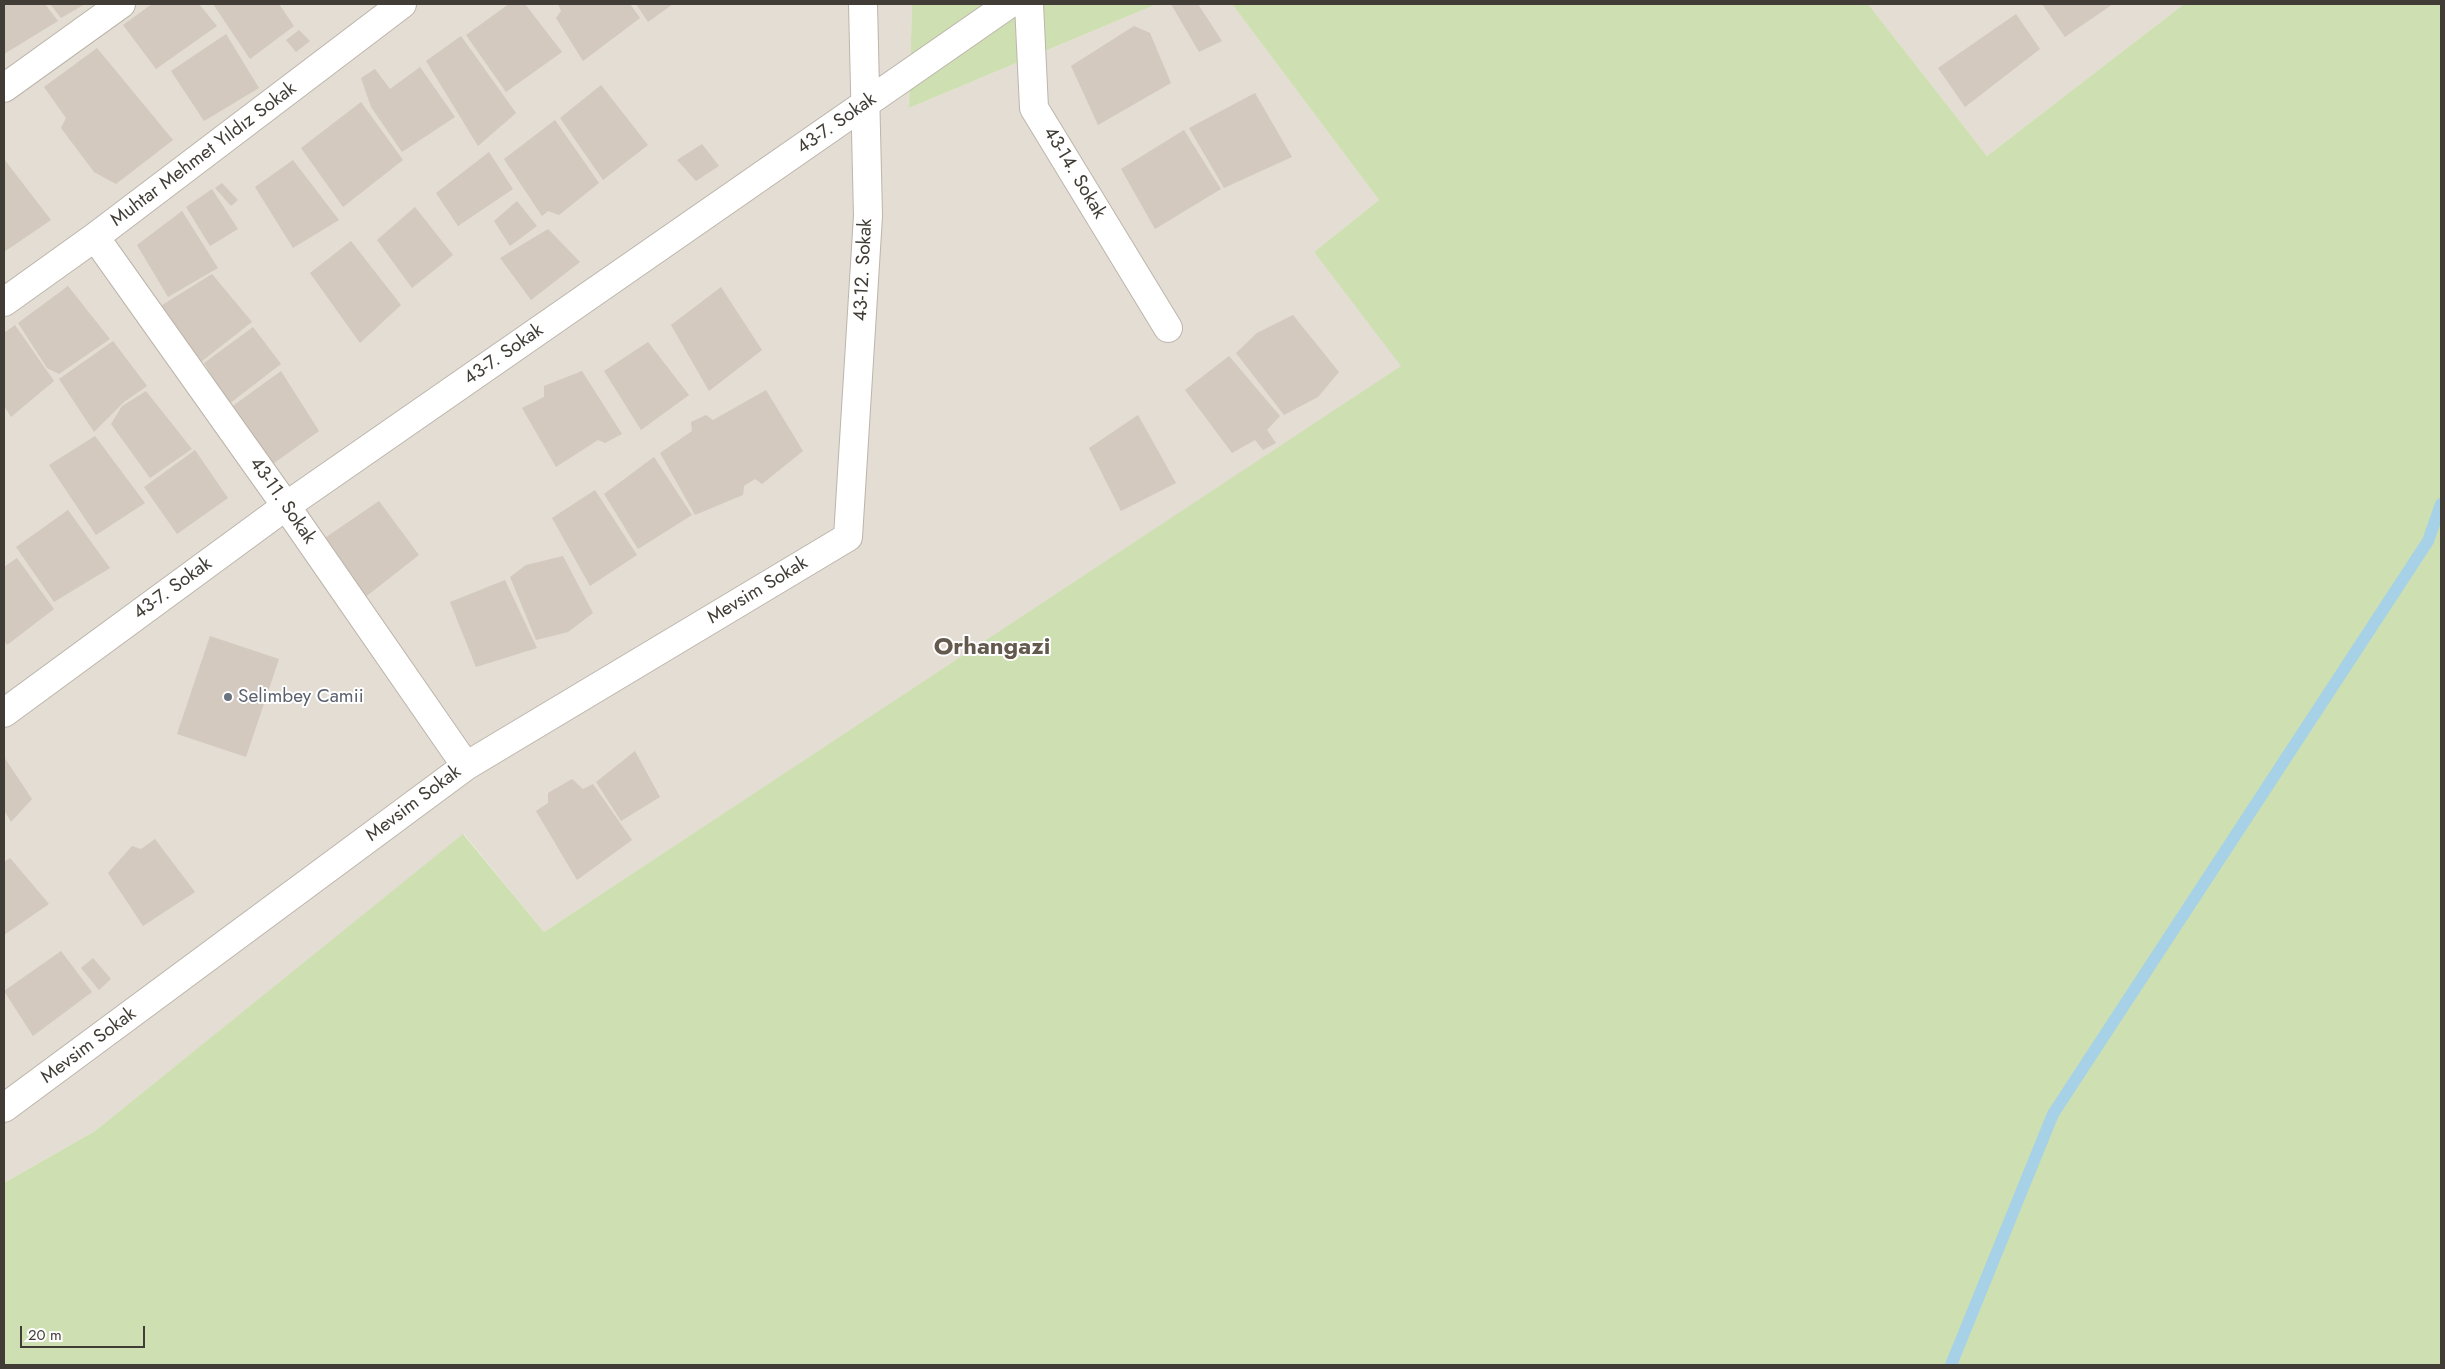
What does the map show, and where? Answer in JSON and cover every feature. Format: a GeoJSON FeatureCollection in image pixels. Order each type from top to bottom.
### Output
{"type":"FeatureCollection","features":[{"type":"Feature","properties":{"kind":"street"},"geometry":{"type":"LineString","coordinates":[[4,88],[122,4]]}},
{"type":"Feature","properties":{"kind":"street","name":"Muhtar Mehmet Yıldız Sokak"},"geometry":{"type":"LineString","coordinates":[[4,302],[95,237],[402,4]]}},
{"type":"Feature","properties":{"kind":"street","name":"43-12. Sokak"},"geometry":{"type":"LineString","coordinates":[[848,537],[868,216],[863,4]]}},
{"type":"Feature","properties":{"kind":"street","name":"43-7. Sokak"},"geometry":{"type":"LineString","coordinates":[[4,713],[286,506],[1009,4]]}},
{"type":"Feature","properties":{"kind":"street","name":"43-14. Sokak"},"geometry":{"type":"LineString","coordinates":[[1029,4],[1034,108],[1168,328]]}},
{"type":"Feature","properties":{"kind":"street","name":"43-11. Sokak"},"geometry":{"type":"LineString","coordinates":[[95,237],[286,506],[466,766]]}},
{"type":"Feature","properties":{"kind":"street","name":"Mevsim Sokak"},"geometry":{"type":"LineString","coordinates":[[6,1101],[466,766],[848,537]]}},
{"type":"Feature","properties":{"kind":"shaded area"},"geometry":{"type":"Polygon","coordinates":[[[4,4],[912,4],[909,108],[1157,4],[1232,4],[1379,200],[1314,252],[1402,366],[544,932],[464,834],[95,1131],[4,1183],[4,4]]]}},
{"type":"Feature","properties":{"kind":"shaded area"},"geometry":{"type":"Polygon","coordinates":[[[1868,4],[2184,4],[1987,156],[1868,4]]]}},
{"type":"Feature","properties":{"kind":"green space"},"geometry":{"type":"Polygon","coordinates":[[[912,4],[1157,4],[909,108],[912,4]]]}},
{"type":"Feature","properties":{"kind":"green space"},"geometry":{"type":"Polygon","coordinates":[[[1232,4],[1868,4],[1987,156],[2184,4],[2441,4],[2441,1365],[4,1365],[4,1183],[95,1131],[463,834],[544,932],[1401,366],[1314,252],[1379,200],[1232,4]]]}},
{"type":"Feature","properties":{"kind":"building"},"geometry":{"type":"Polygon","coordinates":[[[4,4],[45,4],[58,21],[4,54],[4,4]]]}},
{"type":"Feature","properties":{"kind":"building"},"geometry":{"type":"Polygon","coordinates":[[[50,4],[85,4],[61,18],[50,4]]]}},
{"type":"Feature","properties":{"kind":"building"},"geometry":{"type":"Polygon","coordinates":[[[152,4],[199,4],[217,26],[156,69],[123,25],[152,4]]]}},
{"type":"Feature","properties":{"kind":"building"},"geometry":{"type":"Polygon","coordinates":[[[213,4],[279,4],[294,26],[250,59],[213,4]]]}},
{"type":"Feature","properties":{"kind":"building"},"geometry":{"type":"Polygon","coordinates":[[[509,4],[525,4],[562,52],[506,92],[466,35],[509,4]]]}},
{"type":"Feature","properties":{"kind":"building"},"geometry":{"type":"Polygon","coordinates":[[[558,4],[630,4],[640,18],[583,61],[556,18],[561,11],[558,4]]]}},
{"type":"Feature","properties":{"kind":"building"},"geometry":{"type":"Polygon","coordinates":[[[636,4],[673,4],[648,22],[636,4]]]}},
{"type":"Feature","properties":{"kind":"building"},"geometry":{"type":"Polygon","coordinates":[[[1171,4],[1198,4],[1222,41],[1199,52],[1171,4]]]}},
{"type":"Feature","properties":{"kind":"building"},"geometry":{"type":"Polygon","coordinates":[[[2042,4],[2113,4],[2065,37],[2042,4]]]}},
{"type":"Feature","properties":{"kind":"building"},"geometry":{"type":"Polygon","coordinates":[[[2016,14],[2040,49],[1965,107],[1938,68],[2016,14]]]}},
{"type":"Feature","properties":{"kind":"building"},"geometry":{"type":"Polygon","coordinates":[[[1134,26],[1150,33],[1171,83],[1098,125],[1071,66],[1134,26]]]}},
{"type":"Feature","properties":{"kind":"building"},"geometry":{"type":"Polygon","coordinates":[[[299,30],[310,41],[296,52],[286,40],[299,30]]]}},
{"type":"Feature","properties":{"kind":"building"},"geometry":{"type":"Polygon","coordinates":[[[226,34],[259,88],[204,121],[171,71],[226,34]]]}},
{"type":"Feature","properties":{"kind":"building"},"geometry":{"type":"Polygon","coordinates":[[[461,36],[516,113],[478,146],[426,61],[461,36]]]}},
{"type":"Feature","properties":{"kind":"building"},"geometry":{"type":"Polygon","coordinates":[[[97,48],[173,140],[116,184],[94,172],[61,128],[66,118],[44,87],[97,48]]]}},
{"type":"Feature","properties":{"kind":"building"},"geometry":{"type":"Polygon","coordinates":[[[420,67],[455,117],[402,152],[371,107],[361,78],[375,69],[390,89],[420,67]]]}},
{"type":"Feature","properties":{"kind":"building"},"geometry":{"type":"Polygon","coordinates":[[[601,85],[648,145],[603,180],[560,118],[601,85]]]}},
{"type":"Feature","properties":{"kind":"building"},"geometry":{"type":"Polygon","coordinates":[[[1255,93],[1292,157],[1224,188],[1189,128],[1255,93]]]}},
{"type":"Feature","properties":{"kind":"building"},"geometry":{"type":"Polygon","coordinates":[[[361,102],[403,160],[343,207],[301,148],[361,102]]]}},
{"type":"Feature","properties":{"kind":"building"},"geometry":{"type":"Polygon","coordinates":[[[555,120],[599,183],[559,215],[548,211],[542,216],[504,159],[555,120]]]}},
{"type":"Feature","properties":{"kind":"building"},"geometry":{"type":"Polygon","coordinates":[[[1184,130],[1221,189],[1155,229],[1121,169],[1184,130]]]}},
{"type":"Feature","properties":{"kind":"building"},"geometry":{"type":"Polygon","coordinates":[[[702,144],[719,166],[696,181],[677,160],[702,144]]]}},
{"type":"Feature","properties":{"kind":"building"},"geometry":{"type":"Polygon","coordinates":[[[489,152],[513,189],[458,226],[436,193],[489,152]]]}},
{"type":"Feature","properties":{"kind":"building"},"geometry":{"type":"Polygon","coordinates":[[[4,159],[51,220],[4,252],[4,159]]]}},
{"type":"Feature","properties":{"kind":"building"},"geometry":{"type":"Polygon","coordinates":[[[293,160],[339,220],[293,248],[255,187],[293,160]]]}},
{"type":"Feature","properties":{"kind":"building"},"geometry":{"type":"Polygon","coordinates":[[[222,183],[238,200],[231,206],[215,188],[222,183]]]}},
{"type":"Feature","properties":{"kind":"building"},"geometry":{"type":"Polygon","coordinates":[[[212,189],[238,229],[210,246],[186,207],[212,189]]]}},
{"type":"Feature","properties":{"kind":"building"},"geometry":{"type":"Polygon","coordinates":[[[517,201],[537,226],[510,246],[494,221],[517,201]]]}},
{"type":"Feature","properties":{"kind":"building"},"geometry":{"type":"Polygon","coordinates":[[[415,207],[453,255],[412,288],[377,240],[415,207]]]}},
{"type":"Feature","properties":{"kind":"building"},"geometry":{"type":"Polygon","coordinates":[[[182,211],[218,268],[168,297],[137,245],[182,211]]]}},
{"type":"Feature","properties":{"kind":"building"},"geometry":{"type":"Polygon","coordinates":[[[548,229],[580,262],[531,300],[500,258],[548,229]]]}},
{"type":"Feature","properties":{"kind":"building"},"geometry":{"type":"Polygon","coordinates":[[[351,241],[401,305],[360,343],[310,273],[351,241]]]}},
{"type":"Feature","properties":{"kind":"building"},"geometry":{"type":"Polygon","coordinates":[[[212,274],[252,322],[197,365],[159,307],[212,274]]]}},
{"type":"Feature","properties":{"kind":"building"},"geometry":{"type":"Polygon","coordinates":[[[68,286],[110,339],[59,374],[47,368],[18,323],[68,286]]]}},
{"type":"Feature","properties":{"kind":"building"},"geometry":{"type":"Polygon","coordinates":[[[721,287],[762,350],[709,391],[671,325],[721,287]]]}},
{"type":"Feature","properties":{"kind":"building"},"geometry":{"type":"Polygon","coordinates":[[[1293,315],[1339,372],[1318,397],[1284,415],[1236,353],[1257,333],[1293,315]]]}},
{"type":"Feature","properties":{"kind":"building"},"geometry":{"type":"Polygon","coordinates":[[[15,325],[54,381],[11,417],[4,406],[4,333],[15,325]]]}},
{"type":"Feature","properties":{"kind":"building"},"geometry":{"type":"Polygon","coordinates":[[[253,327],[281,364],[229,404],[204,363],[253,327]]]}},
{"type":"Feature","properties":{"kind":"building"},"geometry":{"type":"Polygon","coordinates":[[[113,341],[147,386],[124,402],[94,432],[59,379],[113,341]]]}},
{"type":"Feature","properties":{"kind":"building"},"geometry":{"type":"Polygon","coordinates":[[[648,342],[689,395],[641,430],[604,371],[648,342]]]}},
{"type":"Feature","properties":{"kind":"building"},"geometry":{"type":"Polygon","coordinates":[[[1229,356],[1280,416],[1267,430],[1276,443],[1263,450],[1255,440],[1232,453],[1185,390],[1229,356]]]}},
{"type":"Feature","properties":{"kind":"building"},"geometry":{"type":"Polygon","coordinates":[[[281,371],[319,431],[267,468],[230,408],[281,371]]]}},
{"type":"Feature","properties":{"kind":"building"},"geometry":{"type":"Polygon","coordinates":[[[582,371],[622,434],[605,443],[598,440],[556,467],[522,408],[544,397],[544,386],[582,371]]]}},
{"type":"Feature","properties":{"kind":"building"},"geometry":{"type":"Polygon","coordinates":[[[766,390],[803,451],[762,484],[755,479],[744,486],[743,495],[695,515],[660,453],[692,431],[691,422],[706,415],[713,420],[766,390]]]}},
{"type":"Feature","properties":{"kind":"building"},"geometry":{"type":"Polygon","coordinates":[[[146,391],[192,449],[150,478],[111,424],[122,406],[146,391]]]}},
{"type":"Feature","properties":{"kind":"building"},"geometry":{"type":"Polygon","coordinates":[[[1138,415],[1176,483],[1121,511],[1089,448],[1138,415]]]}},
{"type":"Feature","properties":{"kind":"building"},"geometry":{"type":"Polygon","coordinates":[[[95,436],[145,503],[96,535],[49,465],[95,436]]]}},
{"type":"Feature","properties":{"kind":"building"},"geometry":{"type":"Polygon","coordinates":[[[195,450],[228,498],[177,534],[144,487],[195,450]]]}},
{"type":"Feature","properties":{"kind":"building"},"geometry":{"type":"Polygon","coordinates":[[[654,457],[692,515],[638,549],[604,494],[654,457]]]}},
{"type":"Feature","properties":{"kind":"building"},"geometry":{"type":"Polygon","coordinates":[[[595,490],[637,555],[590,586],[552,518],[595,490]]]}},
{"type":"Feature","properties":{"kind":"building"},"geometry":{"type":"Polygon","coordinates":[[[379,501],[419,555],[359,602],[316,544],[379,501]]]}},
{"type":"Feature","properties":{"kind":"building"},"geometry":{"type":"Polygon","coordinates":[[[68,510],[110,568],[54,602],[16,547],[68,510]]]}},
{"type":"Feature","properties":{"kind":"building"},"geometry":{"type":"Polygon","coordinates":[[[563,556],[593,613],[568,632],[536,640],[510,577],[526,565],[563,556]]]}},
{"type":"Feature","properties":{"kind":"building"},"geometry":{"type":"Polygon","coordinates":[[[17,558],[54,609],[7,645],[4,640],[4,567],[17,558]]]}},
{"type":"Feature","properties":{"kind":"building"},"geometry":{"type":"Polygon","coordinates":[[[505,580],[537,648],[476,667],[450,602],[505,580]]]}},
{"type":"Feature","properties":{"kind":"building","name":"Selimbey Camii"},"geometry":{"type":"Polygon","coordinates":[[[210,636],[279,659],[246,757],[177,734],[210,636]]]}},
{"type":"Feature","properties":{"kind":"building"},"geometry":{"type":"Polygon","coordinates":[[[635,751],[660,797],[621,821],[596,782],[635,751]]]}},
{"type":"Feature","properties":{"kind":"building"},"geometry":{"type":"Polygon","coordinates":[[[4,757],[32,799],[11,822],[4,810],[4,757]]]}},
{"type":"Feature","properties":{"kind":"building"},"geometry":{"type":"Polygon","coordinates":[[[572,779],[583,789],[593,784],[632,840],[577,880],[536,811],[548,803],[548,793],[572,779]]]}},
{"type":"Feature","properties":{"kind":"building"},"geometry":{"type":"Polygon","coordinates":[[[155,839],[195,892],[143,926],[108,873],[132,846],[141,849],[155,839]]]}},
{"type":"Feature","properties":{"kind":"building"},"geometry":{"type":"Polygon","coordinates":[[[10,858],[49,904],[4,935],[4,862],[10,858]]]}},
{"type":"Feature","properties":{"kind":"building"},"geometry":{"type":"Polygon","coordinates":[[[61,951],[92,992],[33,1036],[4,991],[61,951]]]}},
{"type":"Feature","properties":{"kind":"building"},"geometry":{"type":"Polygon","coordinates":[[[93,958],[111,979],[99,990],[81,968],[93,958]]]}},
{"type":"Feature","properties":{"kind":"waterway"},"geometry":{"type":"LineString","coordinates":[[1951,1365],[2053,1114],[2428,541],[2441,504]]}},
{"type":"Feature","properties":{"kind":"place","name":"Selimbey Camii"},"geometry":{"type":"Point","coordinates":[228,697]}},
{"type":"Feature","properties":{"kind":"district","name":"Orhangazi"},"geometry":{"type":"Point","coordinates":[992,648]}}]}
